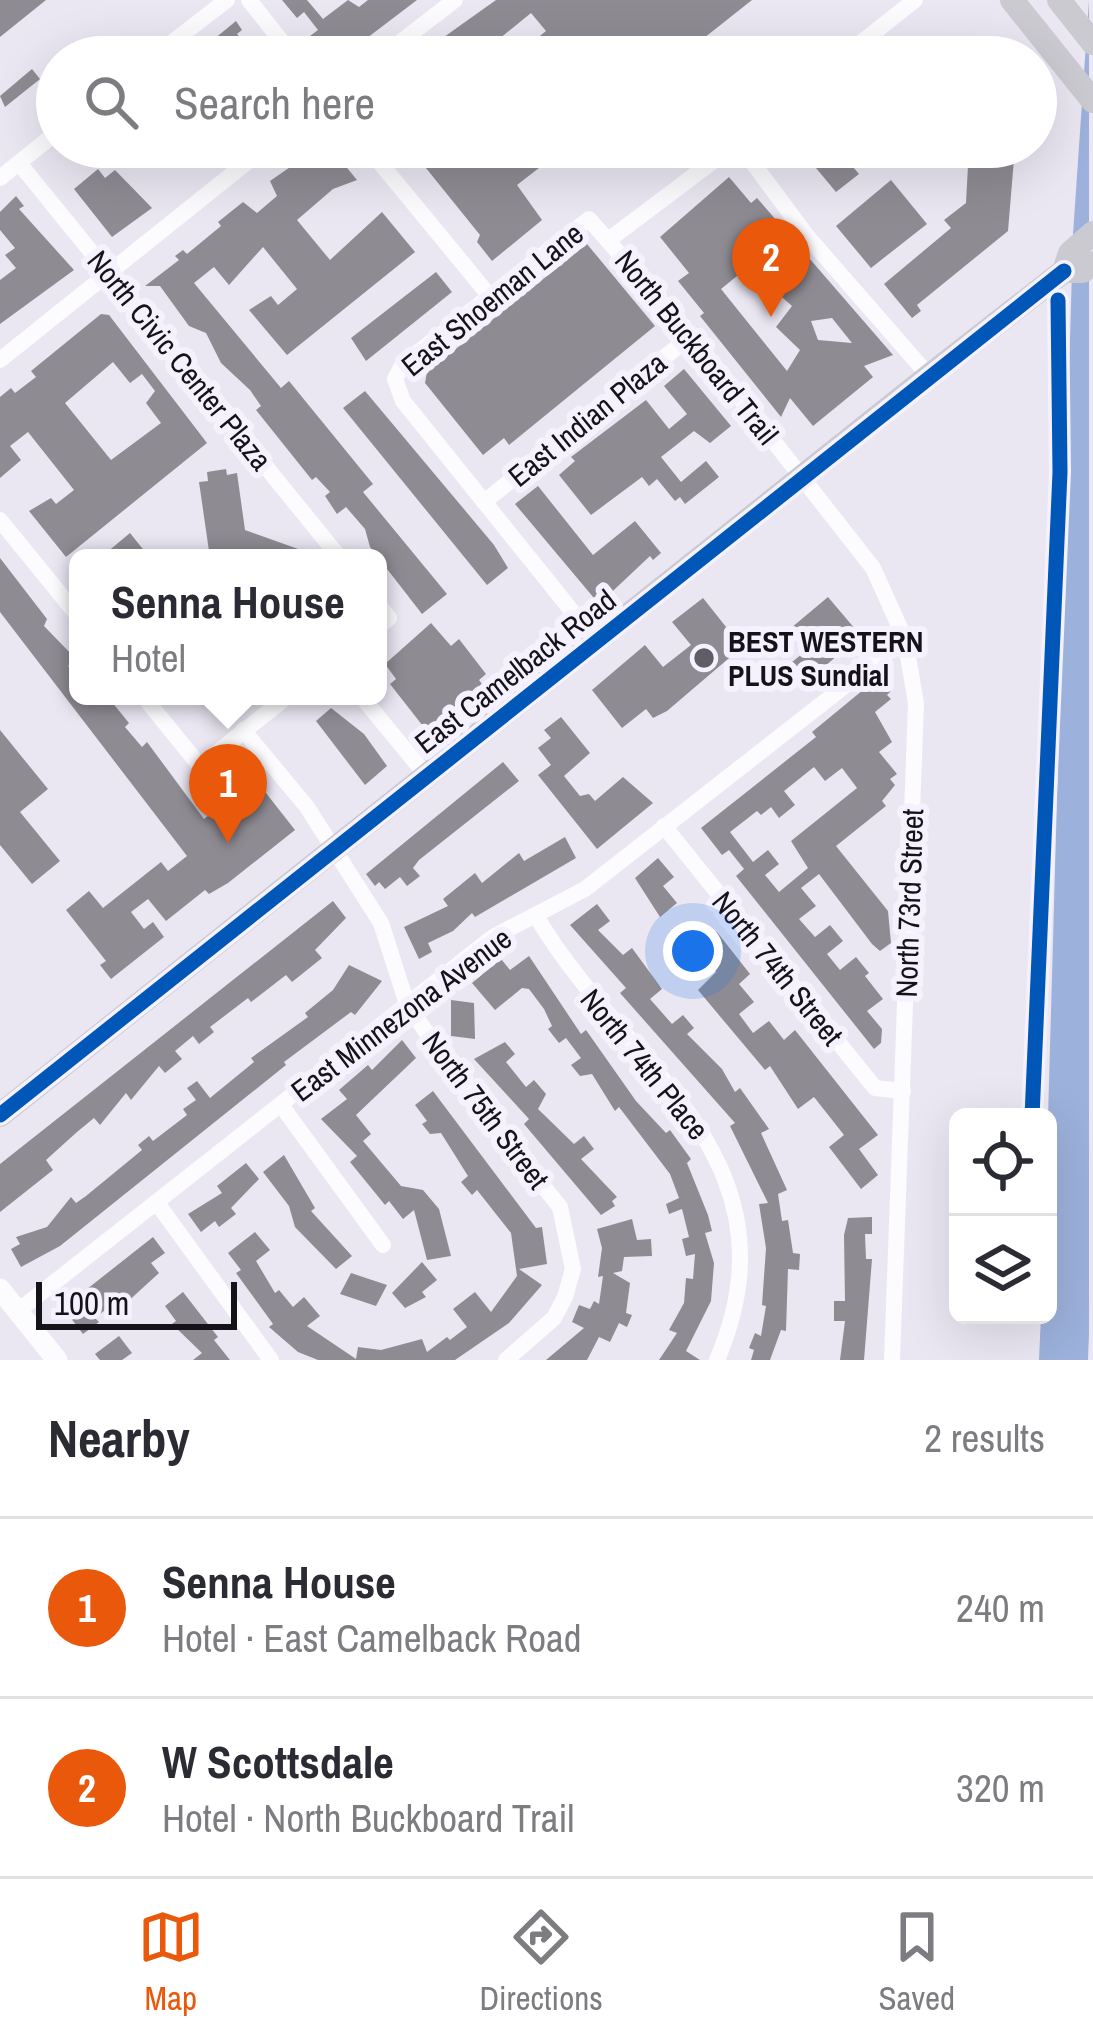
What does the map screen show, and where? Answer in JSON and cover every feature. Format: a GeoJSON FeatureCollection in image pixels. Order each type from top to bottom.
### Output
{"type":"FeatureCollection","features":[{"type":"Feature","properties":{"kind":"main road"},"geometry":{"type":"LineString","coordinates":[[1012,0],[1041,36]]}},
{"type":"Feature","properties":{"kind":"main road"},"geometry":{"type":"LineString","coordinates":[[1059,3],[1090,38]]}},
{"type":"Feature","properties":{"kind":"main road"},"geometry":{"type":"LineString","coordinates":[[1057,56],[1089,96]]}},
{"type":"Feature","properties":{"kind":"main road","name":"East Camelback Road"},"geometry":{"type":"LineString","coordinates":[[1064,272],[1070,253],[1093,233]]}},
{"type":"Feature","properties":{"kind":"main road","name":"East Camelback Road"},"geometry":{"type":"LineString","coordinates":[[0,1115],[928,376],[1064,272],[1083,271],[1093,263]]}},
{"type":"Feature","properties":{"kind":"street"},"geometry":{"type":"LineString","coordinates":[[180,36],[226,0]]}},
{"type":"Feature","properties":{"kind":"street"},"geometry":{"type":"LineString","coordinates":[[249,0],[277,36]]}},
{"type":"Feature","properties":{"kind":"street"},"geometry":{"type":"LineString","coordinates":[[408,36],[455,0]]}},
{"type":"Feature","properties":{"kind":"street"},"geometry":{"type":"LineString","coordinates":[[870,36],[915,0]]}},
{"type":"Feature","properties":{"kind":"street"},"geometry":{"type":"LineString","coordinates":[[0,178],[36,149]]}},
{"type":"Feature","properties":{"kind":"street","name":"North Civic Center Plaza"},"geometry":{"type":"LineString","coordinates":[[19,163],[333,549]]}},
{"type":"Feature","properties":{"kind":"street"},"geometry":{"type":"LineString","coordinates":[[0,360],[240,168]]}},
{"type":"Feature","properties":{"kind":"street"},"geometry":{"type":"LineString","coordinates":[[384,168],[488,293]]}},
{"type":"Feature","properties":{"kind":"street","name":"East Shoeman Lane"},"geometry":{"type":"LineString","coordinates":[[610,238],[707,168]]}},
{"type":"Feature","properties":{"kind":"street"},"geometry":{"type":"LineString","coordinates":[[753,168],[928,376]]}},
{"type":"Feature","properties":{"kind":"street","name":"East Shoeman Lane"},"geometry":{"type":"LineString","coordinates":[[484,502],[403,401],[395,379],[403,364],[488,293],[590,219]]}},
{"type":"Feature","properties":{"kind":"street","name":"North Buckboard Trail"},"geometry":{"type":"LineString","coordinates":[[590,219],[691,336],[802,478]]}},
{"type":"Feature","properties":{"kind":"street","name":"East Indian Plaza"},"geometry":{"type":"LineString","coordinates":[[484,502],[691,336]]}},
{"type":"Feature","properties":{"kind":"street","name":"North 73rd Street"},"geometry":{"type":"LineString","coordinates":[[802,478],[873,568],[905,639],[916,703],[892,1360]]}},
{"type":"Feature","properties":{"kind":"street"},"geometry":{"type":"LineString","coordinates":[[484,502],[596,641]]}},
{"type":"Feature","properties":{"kind":"street"},"geometry":{"type":"LineString","coordinates":[[0,520],[69,605]]}},
{"type":"Feature","properties":{"kind":"street","name":"East Minnezona Avenue"},"geometry":{"type":"LineString","coordinates":[[18,1311],[493,937],[585,890],[905,639]]}},
{"type":"Feature","properties":{"kind":"street"},"geometry":{"type":"LineString","coordinates":[[150,705],[200,766],[276,705]]}},
{"type":"Feature","properties":{"kind":"street"},"geometry":{"type":"LineString","coordinates":[[369,705],[426,775]]}},
{"type":"Feature","properties":{"kind":"street","name":"North 75th Street"},"geometry":{"type":"LineString","coordinates":[[243,730],[308,807],[381,923],[406,1004],[467,1093],[560,1207],[574,1269],[554,1318],[506,1360]]}},
{"type":"Feature","properties":{"kind":"street","name":"North 74th Street"},"geometry":{"type":"LineString","coordinates":[[664,826],[874,1088],[903,1091]]}},
{"type":"Feature","properties":{"kind":"street","name":"North 74th Place"},"geometry":{"type":"LineString","coordinates":[[536,916],[564,963],[683,1106],[715,1153],[732,1192],[743,1273],[737,1309],[717,1360]]}},
{"type":"Feature","properties":{"kind":"street"},"geometry":{"type":"LineString","coordinates":[[281,1105],[382,1245]]}},
{"type":"Feature","properties":{"kind":"street"},"geometry":{"type":"LineString","coordinates":[[157,1203],[271,1360]]}},
{"type":"Feature","properties":{"kind":"street"},"geometry":{"type":"LineString","coordinates":[[0,1289],[57,1360]]}},
{"type":"Feature","properties":{"kind":"water"},"geometry":{"type":"Polygon","coordinates":[[[1089,0],[1089,1334],[1088,1360],[1039,1360],[1041,1324],[1057,1324],[1057,1108],[1048,1108],[1073,234],[1089,0]]]}},
{"type":"Feature","properties":{"kind":"building"},"geometry":{"type":"Polygon","coordinates":[[[0,0],[46,0],[0,37],[0,0]]]}},
{"type":"Feature","properties":{"kind":"building"},"geometry":{"type":"Polygon","coordinates":[[[282,0],[307,0],[323,19],[348,0],[359,7],[368,0],[417,0],[370,36],[310,36],[318,30],[304,12],[297,18],[282,0]]]}},
{"type":"Feature","properties":{"kind":"building"},"geometry":{"type":"Polygon","coordinates":[[[496,0],[752,0],[707,36],[540,36],[546,31],[531,13],[503,36],[445,36],[496,0]]]}},
{"type":"Feature","properties":{"kind":"building"},"geometry":{"type":"Polygon","coordinates":[[[236,21],[242,30],[239,36],[218,36],[236,21]]]}},
{"type":"Feature","properties":{"kind":"building"},"geometry":{"type":"Polygon","coordinates":[[[32,69],[36,74],[36,82],[5,107],[0,96],[32,69]]]}},
{"type":"Feature","properties":{"kind":"building"},"geometry":{"type":"Polygon","coordinates":[[[289,168],[347,168],[357,180],[333,189],[297,220],[330,260],[382,212],[415,252],[287,355],[249,310],[271,296],[278,305],[297,289],[263,247],[229,285],[214,267],[194,283],[281,388],[289,381],[373,484],[363,492],[447,594],[422,614],[387,569],[387,549],[372,549],[365,529],[346,507],[337,514],[325,496],[330,492],[316,477],[312,480],[256,410],[261,406],[221,363],[206,333],[189,326],[160,286],[145,286],[179,260],[175,256],[183,250],[187,254],[221,226],[218,222],[243,202],[257,213],[277,196],[270,181],[289,168]]]}},
{"type":"Feature","properties":{"kind":"building"},"geometry":{"type":"Polygon","coordinates":[[[426,168],[539,168],[517,185],[542,220],[492,261],[477,242],[480,235],[426,168]]]}},
{"type":"Feature","properties":{"kind":"building"},"geometry":{"type":"Polygon","coordinates":[[[816,168],[854,168],[859,174],[836,192],[816,168]]]}},
{"type":"Feature","properties":{"kind":"building"},"geometry":{"type":"Polygon","coordinates":[[[968,168],[1013,168],[1008,231],[917,305],[921,311],[912,318],[884,284],[951,228],[944,220],[966,203],[968,168]]]}},
{"type":"Feature","properties":{"kind":"building"},"geometry":{"type":"Polygon","coordinates":[[[98,169],[105,178],[115,170],[152,208],[112,237],[74,189],[98,169]]]}},
{"type":"Feature","properties":{"kind":"building"},"geometry":{"type":"Polygon","coordinates":[[[729,177],[751,203],[757,198],[893,355],[864,366],[873,377],[813,426],[790,398],[781,417],[700,316],[704,313],[678,281],[689,273],[660,237],[729,177]],[[748,267],[721,289],[787,371],[800,350],[776,327],[792,306],[748,267]],[[832,318],[811,321],[818,340],[852,343],[832,318]]]}},
{"type":"Feature","properties":{"kind":"building"},"geometry":{"type":"Polygon","coordinates":[[[891,180],[927,224],[871,268],[836,226],[891,180]]]}},
{"type":"Feature","properties":{"kind":"building"},"geometry":{"type":"Polygon","coordinates":[[[16,196],[24,206],[19,209],[74,270],[0,324],[0,280],[16,268],[5,255],[15,248],[0,230],[0,212],[16,196]]]}},
{"type":"Feature","properties":{"kind":"building"},"geometry":{"type":"Polygon","coordinates":[[[587,244],[655,326],[509,445],[504,438],[483,455],[425,383],[427,372],[587,244]]]}},
{"type":"Feature","properties":{"kind":"building"},"geometry":{"type":"Polygon","coordinates":[[[436,272],[452,292],[366,361],[351,338],[436,272]]]}},
{"type":"Feature","properties":{"kind":"building"},"geometry":{"type":"Polygon","coordinates":[[[101,314],[109,315],[207,443],[76,549],[69,549],[66,557],[29,511],[51,498],[56,504],[74,490],[28,432],[10,446],[21,460],[0,478],[0,397],[11,388],[15,393],[36,377],[31,371],[101,314]],[[113,362],[65,403],[111,460],[161,423],[146,403],[155,391],[142,374],[130,383],[113,362]]]}},
{"type":"Feature","properties":{"kind":"building"},"geometry":{"type":"Polygon","coordinates":[[[684,369],[731,426],[710,443],[694,431],[661,457],[681,482],[706,461],[719,477],[685,504],[680,497],[675,501],[657,479],[649,486],[642,477],[591,515],[559,475],[575,461],[571,457],[646,400],[669,429],[687,414],[664,386],[684,369]]]}},
{"type":"Feature","properties":{"kind":"building"},"geometry":{"type":"Polygon","coordinates":[[[365,391],[494,545],[508,568],[487,585],[343,408],[365,391]]]}},
{"type":"Feature","properties":{"kind":"building"},"geometry":{"type":"Polygon","coordinates":[[[226,469],[227,475],[237,473],[245,530],[298,549],[209,549],[199,482],[208,481],[207,472],[226,469]]]}},
{"type":"Feature","properties":{"kind":"building"},"geometry":{"type":"Polygon","coordinates":[[[538,486],[593,555],[635,521],[661,553],[653,560],[650,556],[599,604],[515,504],[538,486]]]}},
{"type":"Feature","properties":{"kind":"building"},"geometry":{"type":"Polygon","coordinates":[[[130,533],[143,549],[111,549],[130,533]]]}},
{"type":"Feature","properties":{"kind":"building"},"geometry":{"type":"Polygon","coordinates":[[[0,558],[47,619],[44,626],[69,652],[69,702],[0,612],[0,558]]]}},
{"type":"Feature","properties":{"kind":"building"},"geometry":{"type":"Polygon","coordinates":[[[828,597],[861,636],[802,685],[799,680],[787,690],[775,676],[808,649],[791,628],[828,597]]]}},
{"type":"Feature","properties":{"kind":"building","name":"BEST WESTERN PLUS Sundial"},"geometry":{"type":"Polygon","coordinates":[[[703,598],[742,647],[667,711],[653,718],[646,709],[622,728],[592,690],[645,645],[663,667],[691,645],[672,622],[703,598]]]}},
{"type":"Feature","properties":{"kind":"building"},"geometry":{"type":"Polygon","coordinates":[[[431,623],[451,646],[459,639],[486,674],[479,680],[482,684],[426,730],[390,684],[396,679],[387,662],[431,623]]]}},
{"type":"Feature","properties":{"kind":"building"},"geometry":{"type":"Polygon","coordinates":[[[880,676],[891,691],[887,695],[891,699],[875,712],[892,742],[879,752],[897,774],[890,779],[895,785],[882,801],[886,806],[836,846],[888,911],[891,943],[880,951],[872,944],[819,874],[801,888],[816,906],[799,919],[815,937],[830,925],[843,941],[827,954],[840,970],[856,957],[869,973],[865,976],[883,999],[867,1011],[882,1029],[881,1043],[874,1049],[736,876],[744,869],[729,850],[722,855],[701,828],[816,737],[812,732],[880,676]],[[814,767],[784,791],[795,805],[779,818],[771,807],[761,815],[757,811],[730,832],[753,862],[768,850],[779,864],[765,875],[779,892],[808,868],[791,841],[857,788],[842,768],[825,781],[814,767]]]}},
{"type":"Feature","properties":{"kind":"building"},"geometry":{"type":"Polygon","coordinates":[[[71,705],[114,705],[129,723],[125,727],[142,747],[147,742],[204,819],[255,779],[295,830],[228,883],[209,894],[205,890],[166,921],[148,899],[131,912],[144,929],[153,922],[164,937],[111,979],[100,965],[106,961],[66,910],[89,891],[103,908],[161,862],[168,871],[187,856],[71,705]]]}},
{"type":"Feature","properties":{"kind":"building"},"geometry":{"type":"Polygon","coordinates":[[[331,708],[364,734],[387,766],[365,785],[316,721],[331,708]]]}},
{"type":"Feature","properties":{"kind":"building"},"geometry":{"type":"Polygon","coordinates":[[[561,717],[590,753],[564,776],[580,796],[589,794],[595,801],[623,777],[653,803],[597,849],[538,775],[551,765],[538,748],[551,738],[544,730],[561,717]]]}},
{"type":"Feature","properties":{"kind":"building"},"geometry":{"type":"Polygon","coordinates":[[[0,730],[48,789],[20,812],[60,861],[32,884],[0,845],[0,730]]]}},
{"type":"Feature","properties":{"kind":"building"},"geometry":{"type":"Polygon","coordinates":[[[503,762],[519,781],[419,860],[413,868],[420,876],[407,886],[400,877],[385,889],[379,882],[375,886],[366,874],[503,762]]]}},
{"type":"Feature","properties":{"kind":"building"},"geometry":{"type":"Polygon","coordinates":[[[565,837],[576,858],[475,917],[472,913],[453,931],[428,943],[432,952],[419,959],[404,927],[448,906],[443,899],[475,873],[482,883],[519,853],[524,861],[565,837]]]}},
{"type":"Feature","properties":{"kind":"building"},"geometry":{"type":"Polygon","coordinates":[[[658,858],[674,877],[663,886],[677,903],[660,917],[635,878],[658,858]]]}},
{"type":"Feature","properties":{"kind":"building"},"geometry":{"type":"Polygon","coordinates":[[[333,901],[346,918],[315,950],[322,958],[292,982],[286,975],[251,1002],[248,998],[210,1027],[214,1032],[199,1044],[193,1036],[175,1051],[182,1059],[165,1073],[159,1066],[131,1100],[126,1093],[100,1125],[94,1118],[77,1132],[46,1160],[53,1170],[0,1212],[0,1164],[333,901]]]}},
{"type":"Feature","properties":{"kind":"building"},"geometry":{"type":"Polygon","coordinates":[[[597,904],[610,921],[598,930],[623,955],[632,948],[662,989],[650,999],[672,1024],[683,1015],[694,1028],[687,1034],[722,1069],[735,1092],[740,1088],[769,1129],[761,1133],[787,1190],[778,1194],[782,1221],[788,1220],[793,1253],[800,1254],[799,1270],[788,1269],[786,1331],[781,1330],[770,1360],[751,1360],[754,1350],[749,1348],[755,1333],[761,1336],[766,1306],[762,1305],[766,1248],[759,1204],[768,1203],[730,1126],[735,1123],[620,993],[626,988],[570,925],[597,904]]]}},
{"type":"Feature","properties":{"kind":"building"},"geometry":{"type":"Polygon","coordinates":[[[694,921],[708,939],[717,932],[750,974],[739,984],[754,1002],[739,1014],[753,1033],[769,1021],[784,1040],[795,1030],[878,1135],[859,1149],[878,1175],[861,1189],[829,1147],[844,1135],[814,1097],[798,1109],[770,1066],[765,1070],[698,990],[716,972],[701,954],[695,959],[676,935],[694,921]]]}},
{"type":"Feature","properties":{"kind":"building"},"geometry":{"type":"Polygon","coordinates":[[[529,956],[581,1034],[586,1030],[636,1101],[666,1133],[670,1130],[691,1159],[687,1163],[712,1231],[705,1233],[714,1263],[711,1301],[686,1351],[700,1360],[659,1360],[677,1333],[669,1330],[684,1303],[686,1278],[693,1279],[695,1254],[686,1256],[682,1239],[689,1237],[682,1209],[669,1214],[666,1204],[679,1198],[670,1174],[619,1107],[615,1111],[592,1074],[580,1076],[571,1065],[581,1058],[566,1038],[559,1043],[548,1029],[552,1026],[544,1009],[529,989],[522,988],[495,1010],[472,983],[501,959],[510,970],[529,956]]]}},
{"type":"Feature","properties":{"kind":"building"},"geometry":{"type":"Polygon","coordinates":[[[349,965],[382,981],[355,1015],[351,1012],[284,1062],[60,1246],[21,1267],[11,1249],[20,1244],[16,1237],[47,1227],[71,1197],[76,1203],[86,1196],[142,1150],[138,1145],[149,1136],[153,1141],[187,1115],[183,1109],[196,1100],[187,1088],[197,1081],[210,1098],[254,1062],[251,1058],[308,1017],[305,1013],[333,990],[349,965]]]}},
{"type":"Feature","properties":{"kind":"building"},"geometry":{"type":"Polygon","coordinates":[[[451,1000],[474,1003],[475,1039],[451,1036],[451,1000]]]}},
{"type":"Feature","properties":{"kind":"building"},"geometry":{"type":"Polygon","coordinates":[[[402,1040],[416,1058],[356,1115],[371,1134],[363,1141],[401,1186],[423,1190],[439,1209],[451,1256],[427,1260],[414,1210],[403,1219],[389,1201],[385,1205],[350,1162],[357,1156],[321,1119],[347,1099],[339,1090],[368,1065],[372,1070],[402,1040]]]}},
{"type":"Feature","properties":{"kind":"building"},"geometry":{"type":"Polygon","coordinates":[[[505,1042],[515,1054],[506,1062],[526,1087],[534,1080],[546,1094],[538,1109],[574,1144],[584,1136],[594,1149],[581,1159],[617,1197],[612,1201],[615,1206],[601,1215],[524,1124],[529,1119],[474,1059],[505,1042]]]}},
{"type":"Feature","properties":{"kind":"building"},"geometry":{"type":"Polygon","coordinates":[[[433,1091],[536,1228],[542,1227],[547,1264],[519,1269],[542,1285],[509,1323],[455,1360],[318,1360],[298,1352],[269,1327],[273,1324],[236,1273],[241,1270],[228,1253],[255,1232],[270,1250],[256,1261],[275,1293],[279,1290],[293,1307],[304,1297],[320,1316],[307,1326],[356,1359],[358,1347],[381,1350],[422,1339],[427,1352],[467,1327],[453,1309],[475,1292],[491,1312],[517,1276],[511,1233],[477,1190],[472,1195],[461,1182],[468,1176],[441,1133],[430,1134],[422,1124],[427,1121],[415,1105],[433,1091]]]}},
{"type":"Feature","properties":{"kind":"building"},"geometry":{"type":"Polygon","coordinates":[[[284,1155],[315,1208],[311,1211],[352,1256],[336,1269],[295,1227],[289,1206],[263,1172],[284,1155]]]}},
{"type":"Feature","properties":{"kind":"building"},"geometry":{"type":"Polygon","coordinates":[[[246,1163],[259,1179],[231,1208],[236,1214],[219,1227],[215,1221],[201,1232],[188,1214],[222,1193],[217,1186],[246,1163]]]}},
{"type":"Feature","properties":{"kind":"building"},"geometry":{"type":"Polygon","coordinates":[[[872,1217],[872,1234],[865,1234],[866,1259],[872,1259],[864,1360],[840,1360],[845,1321],[834,1321],[834,1301],[845,1301],[844,1235],[848,1218],[872,1217]]]}},
{"type":"Feature","properties":{"kind":"building"},"geometry":{"type":"Polygon","coordinates":[[[632,1219],[637,1240],[651,1239],[652,1256],[624,1257],[622,1271],[613,1273],[630,1283],[626,1313],[632,1315],[627,1327],[619,1323],[610,1342],[599,1337],[587,1360],[546,1360],[584,1328],[572,1322],[579,1305],[590,1309],[594,1301],[599,1304],[603,1276],[598,1277],[602,1248],[597,1229],[632,1219]]]}},
{"type":"Feature","properties":{"kind":"building"},"geometry":{"type":"Polygon","coordinates":[[[153,1237],[165,1253],[151,1263],[159,1273],[124,1305],[119,1299],[95,1318],[99,1322],[83,1334],[63,1308],[153,1237]]]}},
{"type":"Feature","properties":{"kind":"building"},"geometry":{"type":"Polygon","coordinates":[[[422,1262],[437,1280],[422,1292],[426,1297],[405,1308],[392,1293],[422,1262]]]}},
{"type":"Feature","properties":{"kind":"building"},"geometry":{"type":"Polygon","coordinates":[[[351,1273],[387,1285],[376,1306],[340,1294],[351,1273]]]}},
{"type":"Feature","properties":{"kind":"building"},"geometry":{"type":"Polygon","coordinates":[[[183,1292],[230,1360],[193,1360],[202,1353],[172,1324],[176,1321],[165,1306],[183,1292]]]}},
{"type":"Feature","properties":{"kind":"building"},"geometry":{"type":"Polygon","coordinates":[[[119,1336],[132,1353],[122,1360],[100,1360],[95,1354],[119,1336]]]}},
{"type":"Feature","properties":{"kind":"cycle path"},"geometry":{"type":"LineString","coordinates":[[0,1115],[1064,271]]}},
{"type":"Feature","properties":{"kind":"cycle path"},"geometry":{"type":"LineString","coordinates":[[1032,1108],[1060,472],[1058,300]]}},
{"type":"Feature","properties":{"kind":"place","name":"W Scottsdale"},"geometry":{"type":"Point","coordinates":[771,317]}},
{"type":"Feature","properties":{"kind":"place","name":"BEST WESTERN PLUS Sundial"},"geometry":{"type":"Point","coordinates":[704,658]}},
{"type":"Feature","properties":{"kind":"place","name":"Senna House"},"geometry":{"type":"Point","coordinates":[228,843]}}]}
